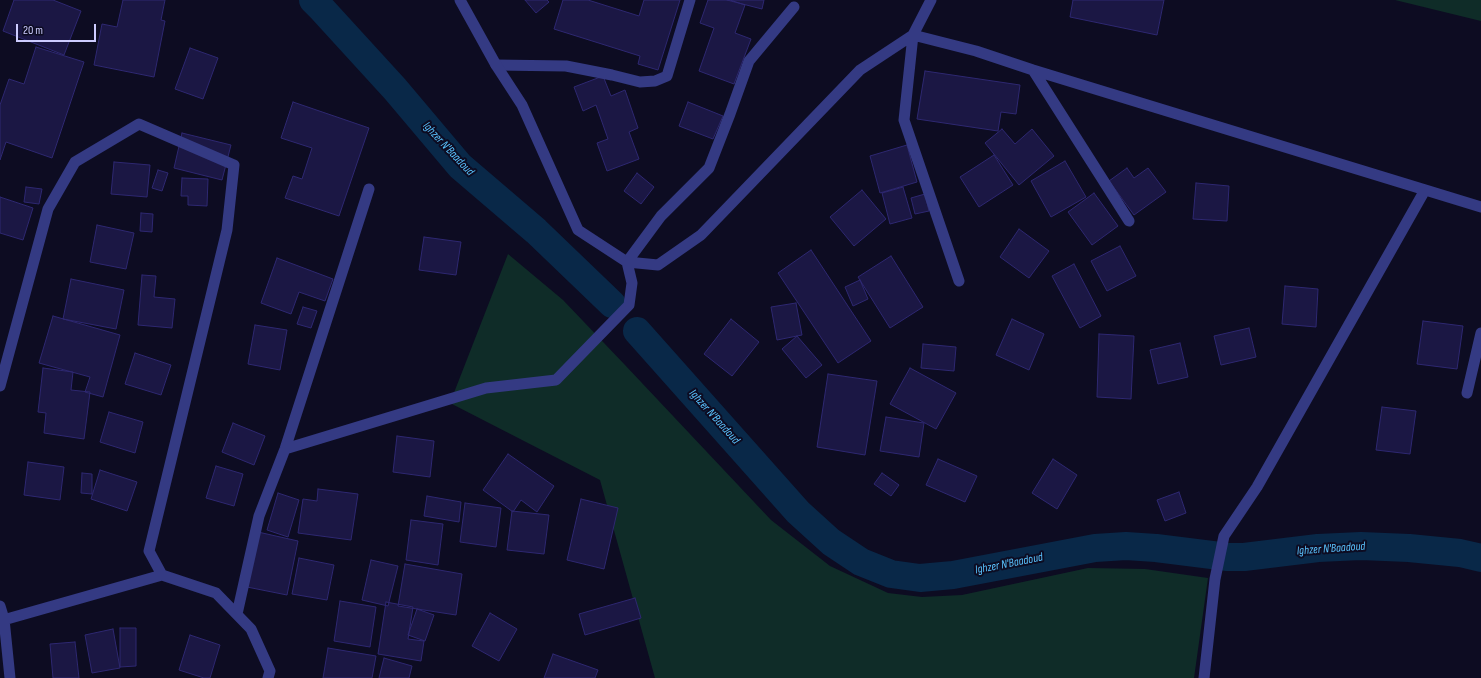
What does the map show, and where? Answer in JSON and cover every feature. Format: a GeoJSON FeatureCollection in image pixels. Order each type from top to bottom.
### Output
{"type":"FeatureCollection","features":[{"type":"Feature","properties":{"kind":"street"},"geometry":{"type":"LineString","coordinates":[[460,0],[496,66],[522,105],[578,230],[627,262],[658,265],[701,235],[860,70],[913,35],[976,51],[1033,70],[1481,207]]}},
{"type":"Feature","properties":{"kind":"street"},"geometry":{"type":"LineString","coordinates":[[496,66],[566,66],[640,82],[655,82],[667,76],[690,0]]}},
{"type":"Feature","properties":{"kind":"street"},"geometry":{"type":"LineString","coordinates":[[931,0],[913,35],[904,120],[959,281]]}},
{"type":"Feature","properties":{"kind":"street"},"geometry":{"type":"LineString","coordinates":[[285,449],[486,388],[556,380],[629,305],[632,283],[627,262],[661,216],[709,168],[749,61],[794,7]]}},
{"type":"Feature","properties":{"kind":"street"},"geometry":{"type":"LineString","coordinates":[[1033,70],[1129,221]]}},
{"type":"Feature","properties":{"kind":"street"},"geometry":{"type":"LineString","coordinates":[[0,386],[48,209],[75,162],[139,124],[234,165],[228,230],[149,551],[162,575]]}},
{"type":"Feature","properties":{"kind":"street"},"geometry":{"type":"LineString","coordinates":[[237,614],[259,516],[285,449],[369,189]]}},
{"type":"Feature","properties":{"kind":"street"},"geometry":{"type":"LineString","coordinates":[[1204,678],[1216,579],[1224,536],[1258,487],[1425,190]]}},
{"type":"Feature","properties":{"kind":"street"},"geometry":{"type":"LineString","coordinates":[[1467,393],[1481,333]]}},
{"type":"Feature","properties":{"kind":"street"},"geometry":{"type":"LineString","coordinates":[[2,620],[162,575],[216,594],[237,614],[251,629],[270,671],[268,678]]}},
{"type":"Feature","properties":{"kind":"street"},"geometry":{"type":"LineString","coordinates":[[0,606],[10,678]]}},
{"type":"Feature","properties":{"kind":"green space"},"geometry":{"type":"Polygon","coordinates":[[[1395,0],[1481,0],[1481,21],[1395,0]]]}},
{"type":"Feature","properties":{"kind":"green space"},"geometry":{"type":"Polygon","coordinates":[[[508,254],[563,300],[771,520],[830,566],[888,593],[922,597],[962,595],[1088,568],[1145,569],[1208,578],[1194,678],[655,678],[600,480],[450,403],[508,254]]]}},
{"type":"Feature","properties":{"kind":"building"},"geometry":{"type":"Polygon","coordinates":[[[14,0],[53,0],[81,11],[64,55],[3,31],[14,0]]]}},
{"type":"Feature","properties":{"kind":"building"},"geometry":{"type":"Polygon","coordinates":[[[123,0],[165,0],[161,20],[165,21],[154,77],[94,65],[102,24],[117,27],[123,0]]]}},
{"type":"Feature","properties":{"kind":"building"},"geometry":{"type":"Polygon","coordinates":[[[525,0],[547,0],[549,2],[536,13],[525,0]]]}},
{"type":"Feature","properties":{"kind":"building"},"geometry":{"type":"Polygon","coordinates":[[[563,0],[588,0],[639,16],[644,0],[680,0],[658,70],[638,64],[640,56],[554,29],[563,0]]]}},
{"type":"Feature","properties":{"kind":"building"},"geometry":{"type":"Polygon","coordinates":[[[708,0],[730,0],[745,5],[735,33],[751,39],[734,84],[699,71],[714,28],[700,23],[708,0]]]}},
{"type":"Feature","properties":{"kind":"building"},"geometry":{"type":"Polygon","coordinates":[[[727,0],[764,0],[762,9],[727,0]]]}},
{"type":"Feature","properties":{"kind":"building"},"geometry":{"type":"Polygon","coordinates":[[[1073,0],[1164,0],[1157,35],[1070,17],[1073,0]]]}},
{"type":"Feature","properties":{"kind":"building"},"geometry":{"type":"Polygon","coordinates":[[[36,47],[84,62],[52,158],[6,142],[0,160],[0,105],[9,79],[24,84],[36,47]]]}},
{"type":"Feature","properties":{"kind":"building"},"geometry":{"type":"Polygon","coordinates":[[[190,48],[218,58],[203,99],[175,89],[190,48]]]}},
{"type":"Feature","properties":{"kind":"building"},"geometry":{"type":"Polygon","coordinates":[[[925,71],[1020,85],[1016,114],[1001,112],[998,131],[917,119],[925,71]]]}},
{"type":"Feature","properties":{"kind":"building"},"geometry":{"type":"Polygon","coordinates":[[[603,76],[611,96],[625,90],[638,128],[629,132],[639,159],[607,171],[597,143],[608,139],[596,105],[583,111],[574,87],[603,76]]]}},
{"type":"Feature","properties":{"kind":"building"},"geometry":{"type":"Polygon","coordinates":[[[293,102],[369,128],[339,216],[285,198],[293,176],[302,179],[312,148],[281,138],[293,102]]]}},
{"type":"Feature","properties":{"kind":"building"},"geometry":{"type":"Polygon","coordinates":[[[688,102],[723,116],[713,139],[679,126],[688,102]]]}},
{"type":"Feature","properties":{"kind":"building"},"geometry":{"type":"Polygon","coordinates":[[[1002,129],[1015,144],[1032,129],[1054,156],[1019,185],[985,143],[1002,129]]]}},
{"type":"Feature","properties":{"kind":"building"},"geometry":{"type":"Polygon","coordinates":[[[182,133],[231,145],[222,180],[174,168],[182,133]]]}},
{"type":"Feature","properties":{"kind":"building"},"geometry":{"type":"Polygon","coordinates":[[[907,145],[917,182],[880,193],[870,156],[907,145]]]}},
{"type":"Feature","properties":{"kind":"building"},"geometry":{"type":"Polygon","coordinates":[[[994,155],[1013,185],[979,207],[960,177],[994,155]]]}},
{"type":"Feature","properties":{"kind":"building"},"geometry":{"type":"Polygon","coordinates":[[[1065,161],[1086,197],[1051,217],[1031,181],[1065,161]]]}},
{"type":"Feature","properties":{"kind":"building"},"geometry":{"type":"Polygon","coordinates":[[[114,162],[150,165],[147,197],[111,194],[114,162]]]}},
{"type":"Feature","properties":{"kind":"building"},"geometry":{"type":"Polygon","coordinates":[[[1127,168],[1134,178],[1148,168],[1166,192],[1134,215],[1109,181],[1127,168]]]}},
{"type":"Feature","properties":{"kind":"building"},"geometry":{"type":"Polygon","coordinates":[[[158,170],[168,173],[162,191],[152,188],[158,170]]]}},
{"type":"Feature","properties":{"kind":"building"},"geometry":{"type":"Polygon","coordinates":[[[637,173],[654,187],[641,204],[624,191],[637,173]]]}},
{"type":"Feature","properties":{"kind":"building"},"geometry":{"type":"Polygon","coordinates":[[[182,178],[208,179],[207,206],[188,205],[188,196],[181,196],[182,178]]]}},
{"type":"Feature","properties":{"kind":"building"},"geometry":{"type":"Polygon","coordinates":[[[1196,183],[1229,186],[1227,221],[1193,219],[1196,183]]]}},
{"type":"Feature","properties":{"kind":"building"},"geometry":{"type":"Polygon","coordinates":[[[26,187],[42,189],[39,204],[24,202],[26,187]]]}},
{"type":"Feature","properties":{"kind":"building"},"geometry":{"type":"Polygon","coordinates":[[[903,187],[912,218],[890,224],[882,193],[903,187]]]}},
{"type":"Feature","properties":{"kind":"building"},"geometry":{"type":"Polygon","coordinates":[[[862,190],[886,219],[854,246],[830,217],[862,190]]]}},
{"type":"Feature","properties":{"kind":"building"},"geometry":{"type":"Polygon","coordinates":[[[1094,193],[1118,226],[1092,245],[1068,212],[1094,193]]]}},
{"type":"Feature","properties":{"kind":"building"},"geometry":{"type":"Polygon","coordinates":[[[925,194],[929,211],[915,214],[911,198],[925,194]]]}},
{"type":"Feature","properties":{"kind":"building"},"geometry":{"type":"Polygon","coordinates":[[[0,197],[33,208],[23,240],[0,233],[0,197]]]}},
{"type":"Feature","properties":{"kind":"building"},"geometry":{"type":"Polygon","coordinates":[[[141,213],[153,214],[152,232],[140,231],[141,213]]]}},
{"type":"Feature","properties":{"kind":"building"},"geometry":{"type":"Polygon","coordinates":[[[97,225],[134,233],[126,269],[90,262],[97,225]]]}},
{"type":"Feature","properties":{"kind":"building"},"geometry":{"type":"Polygon","coordinates":[[[1019,229],[1049,251],[1029,278],[1000,257],[1019,229]]]}},
{"type":"Feature","properties":{"kind":"building"},"geometry":{"type":"Polygon","coordinates":[[[424,237],[461,242],[456,275],[419,270],[424,237]]]}},
{"type":"Feature","properties":{"kind":"building"},"geometry":{"type":"Polygon","coordinates":[[[1120,246],[1136,276],[1107,291],[1091,261],[1120,246]]]}},
{"type":"Feature","properties":{"kind":"building"},"geometry":{"type":"Polygon","coordinates":[[[811,250],[871,341],[838,363],[778,273],[811,250]]]}},
{"type":"Feature","properties":{"kind":"building"},"geometry":{"type":"Polygon","coordinates":[[[891,256],[923,307],[890,328],[858,277],[891,256]]]}},
{"type":"Feature","properties":{"kind":"building"},"geometry":{"type":"Polygon","coordinates":[[[277,258],[333,279],[325,301],[299,292],[291,314],[261,303],[277,258]]]}},
{"type":"Feature","properties":{"kind":"building"},"geometry":{"type":"Polygon","coordinates":[[[1074,264],[1101,316],[1080,328],[1052,276],[1074,264]]]}},
{"type":"Feature","properties":{"kind":"building"},"geometry":{"type":"Polygon","coordinates":[[[142,275],[156,276],[154,297],[175,299],[172,328],[138,325],[142,275]]]}},
{"type":"Feature","properties":{"kind":"building"},"geometry":{"type":"Polygon","coordinates":[[[71,279],[124,290],[116,329],[63,319],[71,279]]]}},
{"type":"Feature","properties":{"kind":"building"},"geometry":{"type":"Polygon","coordinates":[[[860,280],[868,299],[853,306],[845,287],[860,280]]]}},
{"type":"Feature","properties":{"kind":"building"},"geometry":{"type":"Polygon","coordinates":[[[1285,286],[1318,289],[1316,327],[1282,324],[1285,286]]]}},
{"type":"Feature","properties":{"kind":"building"},"geometry":{"type":"Polygon","coordinates":[[[796,303],[802,335],[777,340],[771,307],[796,303]]]}},
{"type":"Feature","properties":{"kind":"building"},"geometry":{"type":"Polygon","coordinates":[[[303,307],[317,311],[311,328],[297,324],[303,307]]]}},
{"type":"Feature","properties":{"kind":"building"},"geometry":{"type":"Polygon","coordinates":[[[53,316],[120,335],[103,397],[85,392],[90,377],[39,363],[53,316]]]}},
{"type":"Feature","properties":{"kind":"building"},"geometry":{"type":"Polygon","coordinates":[[[731,319],[759,342],[732,376],[704,354],[731,319]]]}},
{"type":"Feature","properties":{"kind":"building"},"geometry":{"type":"Polygon","coordinates":[[[1012,319],[1044,334],[1029,370],[996,355],[1012,319]]]}},
{"type":"Feature","properties":{"kind":"building"},"geometry":{"type":"Polygon","coordinates":[[[1423,321],[1463,326],[1457,369],[1417,364],[1423,321]]]}},
{"type":"Feature","properties":{"kind":"building"},"geometry":{"type":"Polygon","coordinates":[[[255,325],[287,330],[280,370],[248,364],[255,325]]]}},
{"type":"Feature","properties":{"kind":"building"},"geometry":{"type":"Polygon","coordinates":[[[1249,328],[1256,357],[1221,365],[1214,336],[1249,328]]]}},
{"type":"Feature","properties":{"kind":"building"},"geometry":{"type":"Polygon","coordinates":[[[1099,334],[1134,336],[1131,399],[1097,397],[1099,334]]]}},
{"type":"Feature","properties":{"kind":"building"},"geometry":{"type":"Polygon","coordinates":[[[797,336],[822,365],[806,378],[782,349],[797,336]]]}},
{"type":"Feature","properties":{"kind":"building"},"geometry":{"type":"Polygon","coordinates":[[[1180,343],[1188,377],[1158,384],[1150,350],[1180,343]]]}},
{"type":"Feature","properties":{"kind":"building"},"geometry":{"type":"Polygon","coordinates":[[[923,344],[956,347],[954,371],[921,368],[923,344]]]}},
{"type":"Feature","properties":{"kind":"building"},"geometry":{"type":"Polygon","coordinates":[[[135,353],[171,365],[161,395],[125,384],[135,353]]]}},
{"type":"Feature","properties":{"kind":"building"},"geometry":{"type":"Polygon","coordinates":[[[43,368],[73,372],[71,390],[90,392],[84,439],[44,433],[46,413],[38,412],[43,368]]]}},
{"type":"Feature","properties":{"kind":"building"},"geometry":{"type":"Polygon","coordinates":[[[910,368],[956,393],[936,429],[890,404],[910,368]]]}},
{"type":"Feature","properties":{"kind":"building"},"geometry":{"type":"Polygon","coordinates":[[[828,374],[877,381],[865,455],[817,447],[828,374]]]}},
{"type":"Feature","properties":{"kind":"building"},"geometry":{"type":"Polygon","coordinates":[[[1382,407],[1416,411],[1410,454],[1376,450],[1382,407]]]}},
{"type":"Feature","properties":{"kind":"building"},"geometry":{"type":"Polygon","coordinates":[[[109,412],[143,422],[135,453],[100,442],[109,412]]]}},
{"type":"Feature","properties":{"kind":"building"},"geometry":{"type":"Polygon","coordinates":[[[886,417],[924,423],[919,457],[880,451],[886,417]]]}},
{"type":"Feature","properties":{"kind":"building"},"geometry":{"type":"Polygon","coordinates":[[[233,423],[265,436],[254,465],[222,452],[233,423]]]}},
{"type":"Feature","properties":{"kind":"building"},"geometry":{"type":"Polygon","coordinates":[[[397,436],[434,441],[430,477],[393,472],[397,436]]]}},
{"type":"Feature","properties":{"kind":"building"},"geometry":{"type":"Polygon","coordinates":[[[508,454],[554,486],[537,512],[521,500],[513,512],[483,490],[508,454]]]}},
{"type":"Feature","properties":{"kind":"building"},"geometry":{"type":"Polygon","coordinates":[[[938,459],[977,476],[965,502],[926,485],[938,459]]]}},
{"type":"Feature","properties":{"kind":"building"},"geometry":{"type":"Polygon","coordinates":[[[1053,459],[1077,475],[1057,509],[1032,493],[1053,459]]]}},
{"type":"Feature","properties":{"kind":"building"},"geometry":{"type":"Polygon","coordinates":[[[28,462],[64,467],[60,500],[24,495],[28,462]]]}},
{"type":"Feature","properties":{"kind":"building"},"geometry":{"type":"Polygon","coordinates":[[[216,466],[243,474],[234,506],[206,498],[216,466]]]}},
{"type":"Feature","properties":{"kind":"building"},"geometry":{"type":"Polygon","coordinates":[[[100,470],[137,482],[127,511],[91,499],[100,470]]]}},
{"type":"Feature","properties":{"kind":"building"},"geometry":{"type":"Polygon","coordinates":[[[82,473],[92,474],[92,494],[81,493],[82,473]]]}},
{"type":"Feature","properties":{"kind":"building"},"geometry":{"type":"Polygon","coordinates":[[[882,473],[899,485],[891,496],[874,484],[882,473]]]}},
{"type":"Feature","properties":{"kind":"building"},"geometry":{"type":"Polygon","coordinates":[[[318,489],[358,494],[351,540],[298,533],[303,499],[317,501],[318,489]]]}},
{"type":"Feature","properties":{"kind":"building"},"geometry":{"type":"Polygon","coordinates":[[[1179,492],[1186,513],[1165,521],[1157,500],[1179,492]]]}},
{"type":"Feature","properties":{"kind":"building"},"geometry":{"type":"Polygon","coordinates":[[[278,493],[299,500],[288,537],[267,530],[278,493]]]}},
{"type":"Feature","properties":{"kind":"building"},"geometry":{"type":"Polygon","coordinates":[[[427,496],[461,502],[459,522],[424,516],[427,496]]]}},
{"type":"Feature","properties":{"kind":"building"},"geometry":{"type":"Polygon","coordinates":[[[581,499],[618,508],[604,569],[567,560],[581,499]]]}},
{"type":"Feature","properties":{"kind":"building"},"geometry":{"type":"Polygon","coordinates":[[[465,503],[501,508],[496,547],[460,542],[465,503]]]}},
{"type":"Feature","properties":{"kind":"building"},"geometry":{"type":"Polygon","coordinates":[[[512,511],[549,515],[544,554],[507,550],[512,511]]]}},
{"type":"Feature","properties":{"kind":"building"},"geometry":{"type":"Polygon","coordinates":[[[411,520],[443,524],[438,565],[406,560],[411,520]]]}},
{"type":"Feature","properties":{"kind":"building"},"geometry":{"type":"Polygon","coordinates":[[[258,532],[298,541],[287,595],[247,587],[258,532]]]}},
{"type":"Feature","properties":{"kind":"building"},"geometry":{"type":"Polygon","coordinates":[[[299,558],[334,565],[327,600],[292,594],[299,558]]]}},
{"type":"Feature","properties":{"kind":"building"},"geometry":{"type":"Polygon","coordinates":[[[371,560],[398,566],[388,606],[362,600],[371,560]]]}},
{"type":"Feature","properties":{"kind":"building"},"geometry":{"type":"Polygon","coordinates":[[[405,564],[462,574],[456,615],[398,606],[405,564]]]}},
{"type":"Feature","properties":{"kind":"building"},"geometry":{"type":"Polygon","coordinates":[[[635,598],[641,618],[585,635],[579,614],[635,598]]]}},
{"type":"Feature","properties":{"kind":"building"},"geometry":{"type":"Polygon","coordinates":[[[340,601],[376,607],[370,647],[334,641],[340,601]]]}},
{"type":"Feature","properties":{"kind":"building"},"geometry":{"type":"Polygon","coordinates":[[[386,602],[413,607],[408,639],[424,641],[421,661],[378,654],[386,602]]]}},
{"type":"Feature","properties":{"kind":"building"},"geometry":{"type":"Polygon","coordinates":[[[417,609],[434,615],[425,641],[408,635],[417,609]]]}},
{"type":"Feature","properties":{"kind":"building"},"geometry":{"type":"Polygon","coordinates":[[[490,613],[517,629],[499,661],[472,646],[490,613]]]}},
{"type":"Feature","properties":{"kind":"building"},"geometry":{"type":"Polygon","coordinates":[[[120,628],[136,628],[136,666],[120,667],[120,628]]]}},
{"type":"Feature","properties":{"kind":"building"},"geometry":{"type":"Polygon","coordinates":[[[113,629],[120,668],[92,673],[85,635],[113,629]]]}},
{"type":"Feature","properties":{"kind":"building"},"geometry":{"type":"Polygon","coordinates":[[[190,635],[220,645],[210,678],[204,678],[179,670],[190,635]]]}},
{"type":"Feature","properties":{"kind":"building"},"geometry":{"type":"Polygon","coordinates":[[[75,642],[79,678],[53,678],[50,644],[75,642]]]}},
{"type":"Feature","properties":{"kind":"building"},"geometry":{"type":"Polygon","coordinates":[[[328,648],[376,656],[372,678],[323,678],[328,648]]]}},
{"type":"Feature","properties":{"kind":"building"},"geometry":{"type":"Polygon","coordinates":[[[553,654],[598,670],[595,678],[544,678],[553,654]]]}},
{"type":"Feature","properties":{"kind":"building"},"geometry":{"type":"Polygon","coordinates":[[[384,658],[412,666],[409,678],[379,678],[384,658]]]}},
{"type":"Feature","properties":{"kind":"waterway","name":"Ighzer N'Baadoud"},"geometry":{"type":"LineString","coordinates":[[313,0],[395,89],[460,166],[536,231],[612,304]]}},
{"type":"Feature","properties":{"kind":"waterway","name":"Ighzer N'Baadoud"},"geometry":{"type":"LineString","coordinates":[[637,331],[798,512],[831,542],[861,562],[891,574],[920,578],[953,575],[1095,548],[1126,546],[1156,548],[1228,557],[1244,557],[1318,548],[1361,546],[1409,548],[1460,553],[1481,558]]}}]}
